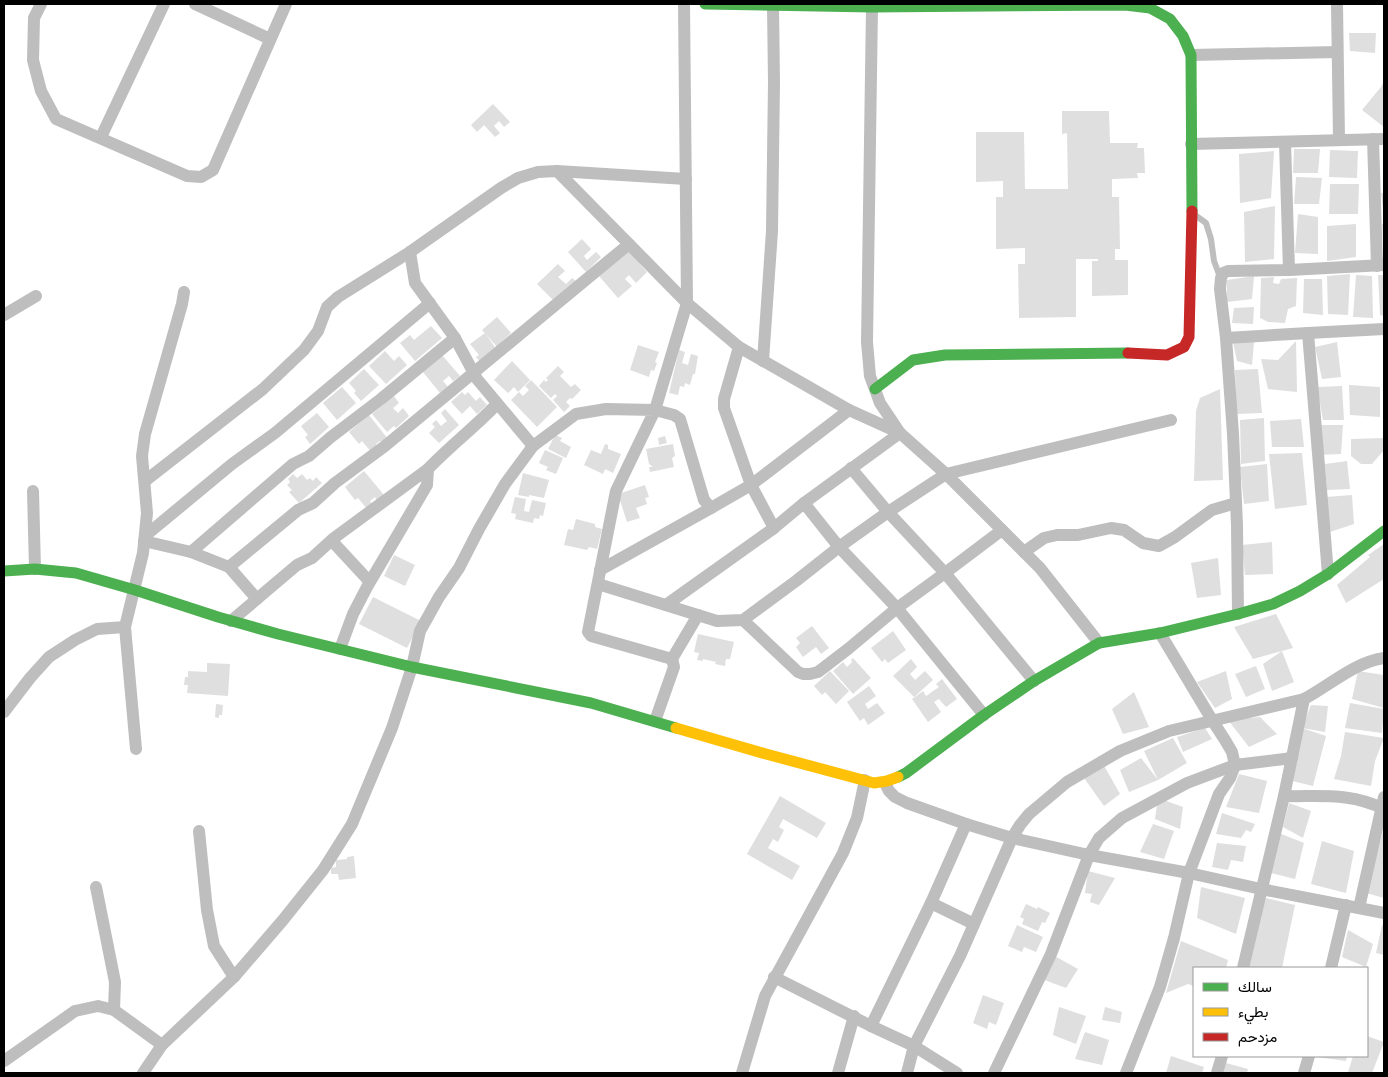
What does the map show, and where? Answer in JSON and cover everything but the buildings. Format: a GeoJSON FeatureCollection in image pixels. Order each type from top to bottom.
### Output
{"type":"FeatureCollection","features":[{"type":"Feature","properties":{"kind":"street"},"geometry":{"type":"LineString","coordinates":[[41,4],[34,18],[34,60],[41,92],[56,118],[187,176],[201,177],[213,170],[286,4]]}},
{"type":"Feature","properties":{"kind":"street"},"geometry":{"type":"LineString","coordinates":[[101,138],[164,4]]}},
{"type":"Feature","properties":{"kind":"street"},"geometry":{"type":"LineString","coordinates":[[195,4],[270,40]]}},
{"type":"Feature","properties":{"kind":"street"},"geometry":{"type":"LineString","coordinates":[[672,659],[589,635],[588,632],[616,491],[655,410],[687,303],[684,4]]}},
{"type":"Feature","properties":{"kind":"street"},"geometry":{"type":"LineString","coordinates":[[704,4],[872,7],[1126,4],[1150,8],[1170,19],[1183,36],[1191,55],[1192,212],[1189,337],[1184,347],[1167,355],[1119,353],[945,355],[913,360],[875,389]]}},
{"type":"Feature","properties":{"kind":"street"},"geometry":{"type":"LineString","coordinates":[[1337,4],[1339,140]]}},
{"type":"Feature","properties":{"kind":"street"},"geometry":{"type":"LineString","coordinates":[[763,361],[772,231],[773,6]]}},
{"type":"Feature","properties":{"kind":"street"},"geometry":{"type":"LineString","coordinates":[[872,7],[867,342],[870,376],[880,403],[900,433],[946,474],[1040,568],[1099,643]]}},
{"type":"Feature","properties":{"kind":"street"},"geometry":{"type":"LineString","coordinates":[[1191,55],[1337,52]]}},
{"type":"Feature","properties":{"kind":"street"},"geometry":{"type":"LineString","coordinates":[[1191,144],[1379,139],[1381,266],[1228,271],[1223,273],[1221,278],[1220,288],[1226,338],[1233,434],[1238,614]]}},
{"type":"Feature","properties":{"kind":"street"},"geometry":{"type":"LineString","coordinates":[[1285,142],[1288,270]]}},
{"type":"Feature","properties":{"kind":"street"},"geometry":{"type":"LineString","coordinates":[[145,481],[263,389],[304,350],[318,331],[327,307],[338,297],[410,252],[518,178],[538,172],[557,171],[686,179]]}},
{"type":"Feature","properties":{"kind":"street"},"geometry":{"type":"LineString","coordinates":[[557,171],[687,303],[739,347],[849,410],[900,433]]}},
{"type":"Feature","properties":{"kind":"street"},"geometry":{"type":"LineString","coordinates":[[229,567],[298,510],[313,503],[335,483],[385,446],[629,244]]}},
{"type":"Feature","properties":{"kind":"street"},"geometry":{"type":"LineString","coordinates":[[410,252],[416,283],[455,338],[477,379],[533,446]]}},
{"type":"Feature","properties":{"kind":"street"},"geometry":{"type":"LineString","coordinates":[[136,749],[126,627],[143,553],[147,513],[142,456],[145,434],[184,292]]}},
{"type":"Feature","properties":{"kind":"street"},"geometry":{"type":"LineString","coordinates":[[4,314],[36,296]]}},
{"type":"Feature","properties":{"kind":"street"},"geometry":{"type":"LineString","coordinates":[[144,539],[232,464],[275,433],[430,303]]}},
{"type":"Feature","properties":{"kind":"street"},"geometry":{"type":"LineString","coordinates":[[1226,338],[1384,329]]}},
{"type":"Feature","properties":{"kind":"street"},"geometry":{"type":"LineString","coordinates":[[1308,333],[1328,574]]}},
{"type":"Feature","properties":{"kind":"street"},"geometry":{"type":"LineString","coordinates":[[191,552],[293,464],[309,456],[455,338]]}},
{"type":"Feature","properties":{"kind":"street"},"geometry":{"type":"LineString","coordinates":[[739,347],[724,399],[724,408],[751,485],[774,528]]}},
{"type":"Feature","properties":{"kind":"street"},"geometry":{"type":"LineString","coordinates":[[231,621],[297,565],[312,558],[428,470],[454,443],[476,426],[497,404]]}},
{"type":"Feature","properties":{"kind":"street"},"geometry":{"type":"LineString","coordinates":[[143,1073],[162,1045],[234,977],[283,920],[323,870],[352,824],[392,728],[412,667],[420,632],[427,617],[459,568],[505,484],[533,446],[576,414],[606,410],[655,410],[674,414],[680,419],[704,500],[711,508]]}},
{"type":"Feature","properties":{"kind":"street"},"geometry":{"type":"LineString","coordinates":[[600,570],[751,485],[849,410]]}},
{"type":"Feature","properties":{"kind":"street"},"geometry":{"type":"LineString","coordinates":[[598,584],[717,621],[743,620],[839,547],[946,474],[1171,420]]}},
{"type":"Feature","properties":{"kind":"street"},"geometry":{"type":"LineString","coordinates":[[666,605],[774,528],[804,503],[900,433]]}},
{"type":"Feature","properties":{"kind":"street"},"geometry":{"type":"LineString","coordinates":[[851,468],[888,512],[945,573],[1034,681]]}},
{"type":"Feature","properties":{"kind":"street"},"geometry":{"type":"LineString","coordinates":[[340,650],[353,614],[370,581],[428,485],[428,470]]}},
{"type":"Feature","properties":{"kind":"street"},"geometry":{"type":"LineString","coordinates":[[33,492],[35,569]]}},
{"type":"Feature","properties":{"kind":"street"},"geometry":{"type":"LineString","coordinates":[[804,503],[839,547],[897,608],[984,715]]}},
{"type":"Feature","properties":{"kind":"street"},"geometry":{"type":"LineString","coordinates":[[1024,552],[1044,538],[1057,535],[1078,535],[1111,528],[1124,530],[1143,543],[1159,546],[1175,538],[1212,510],[1236,503]]}},
{"type":"Feature","properties":{"kind":"street"},"geometry":{"type":"LineString","coordinates":[[743,620],[798,672],[810,674],[818,672],[897,608],[1002,530]]}},
{"type":"Feature","properties":{"kind":"street"},"geometry":{"type":"LineString","coordinates":[[4,571],[35,569],[76,573],[231,621],[340,650],[412,667],[590,703],[766,754],[865,780],[885,783],[906,773],[984,715],[1034,681],[1099,643],[1160,633],[1273,604],[1300,591],[1328,574],[1384,531]]}},
{"type":"Feature","properties":{"kind":"street"},"geometry":{"type":"LineString","coordinates":[[144,539],[191,552],[229,567],[258,599]]}},
{"type":"Feature","properties":{"kind":"street"},"geometry":{"type":"LineString","coordinates":[[332,541],[370,581]]}},
{"type":"Feature","properties":{"kind":"street"},"geometry":{"type":"LineString","coordinates":[[672,659],[698,615]]}},
{"type":"Feature","properties":{"kind":"street"},"geometry":{"type":"LineString","coordinates":[[4,712],[49,657],[74,640],[97,629],[126,627]]}},
{"type":"Feature","properties":{"kind":"street"},"geometry":{"type":"LineString","coordinates":[[1126,1073],[1160,987],[1189,873],[1218,794],[1230,778],[1235,765],[1232,752],[1226,740],[1160,633]]}},
{"type":"Feature","properties":{"kind":"street"},"geometry":{"type":"LineString","coordinates":[[907,1073],[914,1046],[960,956],[1012,838],[1029,814],[1067,782],[1120,751],[1169,731],[1304,699],[1320,691],[1352,668],[1375,659],[1384,658]]}},
{"type":"Feature","properties":{"kind":"street"},"geometry":{"type":"LineString","coordinates":[[655,721],[674,667],[672,659]]}},
{"type":"Feature","properties":{"kind":"street"},"geometry":{"type":"LineString","coordinates":[[1243,967],[1284,796],[1304,699]]}},
{"type":"Feature","properties":{"kind":"street"},"geometry":{"type":"LineString","coordinates":[[994,1073],[1051,954],[1089,855],[1099,838],[1122,818],[1187,783],[1235,765],[1292,758]]}},
{"type":"Feature","properties":{"kind":"street"},"geometry":{"type":"LineString","coordinates":[[742,1073],[765,996],[843,853],[857,818],[865,780]]}},
{"type":"Feature","properties":{"kind":"street"},"geometry":{"type":"LineString","coordinates":[[885,783],[895,797],[907,803],[1012,838],[1384,913]]}},
{"type":"Feature","properties":{"kind":"street"},"geometry":{"type":"LineString","coordinates":[[1284,796],[1340,796],[1384,805],[1331,967]]}},
{"type":"Feature","properties":{"kind":"street"},"geometry":{"type":"LineString","coordinates":[[871,1026],[931,903],[966,824]]}},
{"type":"Feature","properties":{"kind":"street"},"geometry":{"type":"LineString","coordinates":[[199,831],[207,910],[214,946],[234,977]]}},
{"type":"Feature","properties":{"kind":"street"},"geometry":{"type":"LineString","coordinates":[[96,887],[115,982],[114,1010]]}},
{"type":"Feature","properties":{"kind":"street"},"geometry":{"type":"LineString","coordinates":[[931,903],[974,924]]}},
{"type":"Feature","properties":{"kind":"street"},"geometry":{"type":"LineString","coordinates":[[774,977],[914,1046],[957,1073]]}},
{"type":"Feature","properties":{"kind":"street"},"geometry":{"type":"LineString","coordinates":[[4,1061],[75,1012],[98,1006],[114,1010],[162,1045]]}},
{"type":"Feature","properties":{"kind":"street"},"geometry":{"type":"LineString","coordinates":[[838,1073],[854,1016]]}},
{"type":"Feature","properties":{"kind":"street"},"geometry":{"type":"LineString","coordinates":[[1217,1073],[1222,1057]]}},
{"type":"Feature","properties":{"kind":"street"},"geometry":{"type":"LineString","coordinates":[[1304,1073],[1309,1057]]}},
{"type":"Feature","properties":{"kind":"lane"},"geometry":{"type":"LineString","coordinates":[[1192,212],[1206,224],[1211,239],[1214,261],[1221,278]]}},
{"type":"Feature","properties":{"kind":"traffic: fast"},"geometry":{"type":"LineString","coordinates":[[705,4],[872,7],[1125,5],[1150,8],[1170,19],[1183,36],[1191,55],[1192,211]]}},
{"type":"Feature","properties":{"kind":"traffic: fast"},"geometry":{"type":"LineString","coordinates":[[875,389],[913,360],[945,355],[1128,353]]}},
{"type":"Feature","properties":{"kind":"traffic: fast"},"geometry":{"type":"LineString","coordinates":[[898,777],[1034,681],[1099,643],[1160,633],[1273,604],[1300,591],[1328,574],[1384,531]]}},
{"type":"Feature","properties":{"kind":"traffic: fast"},"geometry":{"type":"LineString","coordinates":[[4,571],[35,569],[76,573],[278,634],[412,667],[591,703],[676,728]]}},
{"type":"Feature","properties":{"kind":"traffic: slow"},"geometry":{"type":"LineString","coordinates":[[676,728],[874,783],[898,777]]}},
{"type":"Feature","properties":{"kind":"traffic: jam"},"geometry":{"type":"LineString","coordinates":[[1128,353],[1167,355],[1184,347],[1189,337],[1192,211]]}}]}
